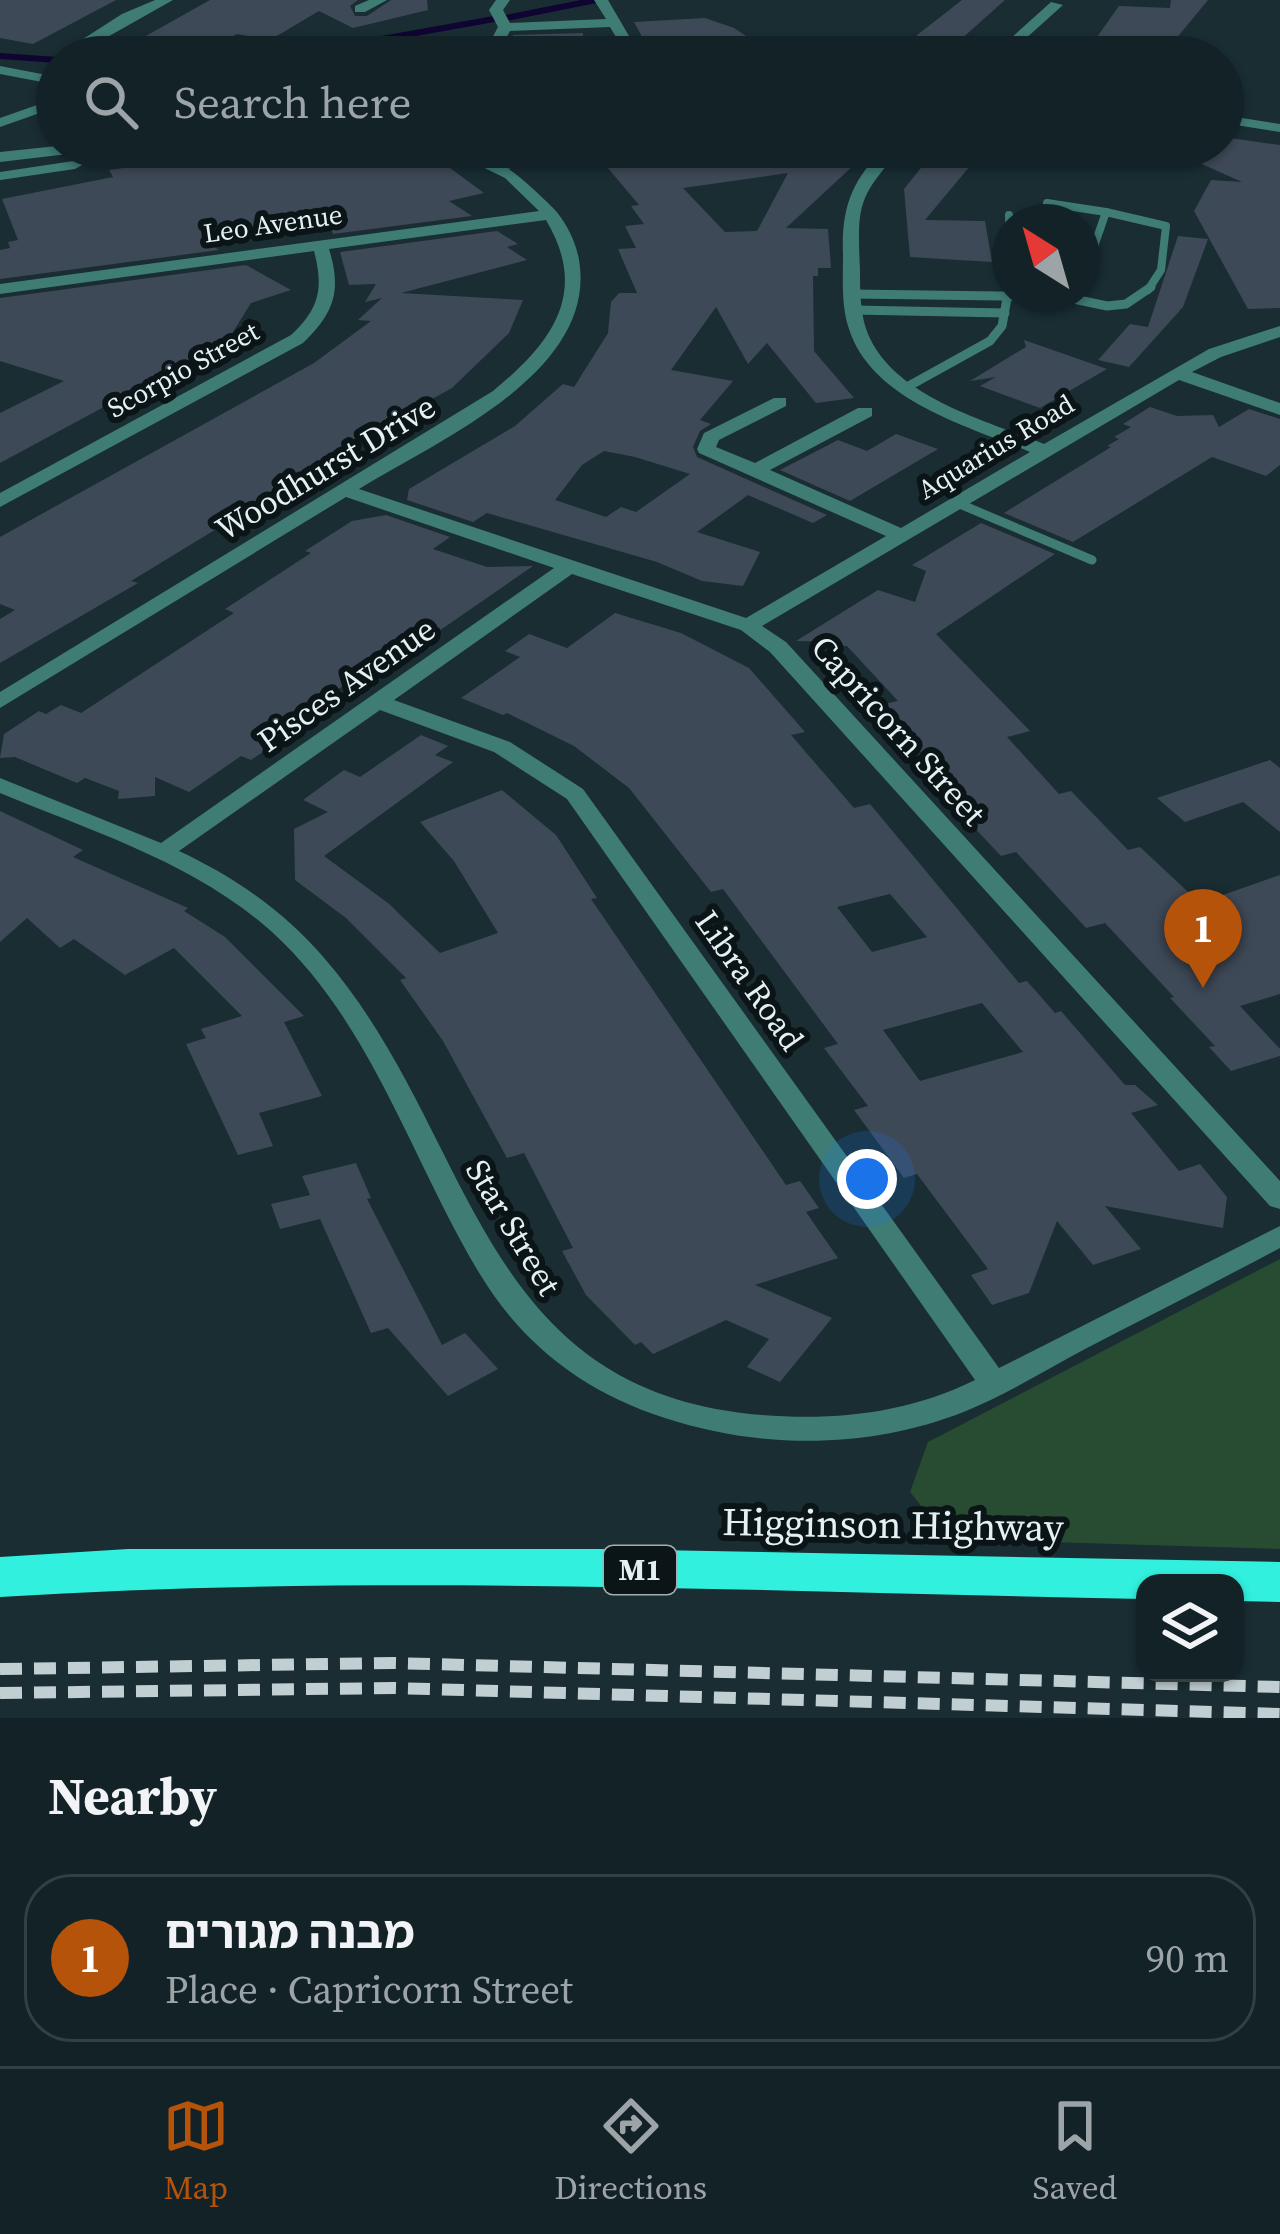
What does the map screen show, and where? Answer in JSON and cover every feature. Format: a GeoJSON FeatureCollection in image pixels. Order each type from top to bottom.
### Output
{"type":"FeatureCollection","features":[{"type":"Feature","properties":{"kind":"highway","name":"Higginson Highway"},"geometry":{"type":"LineString","coordinates":[[0,1577],[128,1568],[601,1569],[1280,1582]]}},
{"type":"Feature","properties":{"kind":"street"},"geometry":{"type":"LineString","coordinates":[[108,36],[166,0]]}},
{"type":"Feature","properties":{"kind":"street"},"geometry":{"type":"LineString","coordinates":[[360,10],[380,0]]}},
{"type":"Feature","properties":{"kind":"street"},"geometry":{"type":"LineString","coordinates":[[503,0],[496,10],[506,27]]}},
{"type":"Feature","properties":{"kind":"street"},"geometry":{"type":"LineString","coordinates":[[603,3],[626,36]]}},
{"type":"Feature","properties":{"kind":"street"},"geometry":{"type":"LineString","coordinates":[[1021,36],[1056,5]]}},
{"type":"Feature","properties":{"kind":"street"},"geometry":{"type":"LineString","coordinates":[[506,27],[613,23]]}},
{"type":"Feature","properties":{"kind":"street"},"geometry":{"type":"LineString","coordinates":[[501,36],[506,27]]}},
{"type":"Feature","properties":{"kind":"street"},"geometry":{"type":"LineString","coordinates":[[0,70],[36,69]]}},
{"type":"Feature","properties":{"kind":"street"},"geometry":{"type":"LineString","coordinates":[[0,123],[36,110]]}},
{"type":"Feature","properties":{"kind":"street"},"geometry":{"type":"LineString","coordinates":[[1244,122],[1280,128]]}},
{"type":"Feature","properties":{"kind":"street"},"geometry":{"type":"LineString","coordinates":[[0,157],[36,153]]}},
{"type":"Feature","properties":{"kind":"street"},"geometry":{"type":"LineString","coordinates":[[498,168],[524,184],[553,214]]}},
{"type":"Feature","properties":{"kind":"street"},"geometry":{"type":"LineString","coordinates":[[872,168],[851,198],[854,302],[860,336],[869,351],[907,387],[965,419],[1043,450]]}},
{"type":"Feature","properties":{"kind":"street","name":"Leo Avenue"},"geometry":{"type":"LineString","coordinates":[[0,289],[553,214]]}},
{"type":"Feature","properties":{"kind":"street","name":"Woodhurst Drive"},"geometry":{"type":"LineString","coordinates":[[0,701],[499,395],[555,342],[576,291],[577,276],[553,214]]}},
{"type":"Feature","properties":{"kind":"street","name":"Scorpio Street"},"geometry":{"type":"LineString","coordinates":[[0,501],[297,339],[329,301],[331,283],[320,245]]}},
{"type":"Feature","properties":{"kind":"street","name":"Aquarius Road"},"geometry":{"type":"LineString","coordinates":[[748,626],[1177,373],[1215,353],[1280,331]]}},
{"type":"Feature","properties":{"kind":"street"},"geometry":{"type":"LineString","coordinates":[[1177,373],[1280,409]]}},
{"type":"Feature","properties":{"kind":"street"},"geometry":{"type":"LineString","coordinates":[[780,402],[711,437],[707,444],[712,453],[901,535]]}},
{"type":"Feature","properties":{"kind":"street"},"geometry":{"type":"LineString","coordinates":[[753,472],[865,412]]}},
{"type":"Feature","properties":{"kind":"street","name":"Capricorn Street"},"geometry":{"type":"LineString","coordinates":[[346,490],[748,626],[799,667],[1280,1199]]}},
{"type":"Feature","properties":{"kind":"street","name":"Pisces Avenue"},"geometry":{"type":"LineString","coordinates":[[160,854],[568,567]]}},
{"type":"Feature","properties":{"kind":"street","name":"Libra Road"},"geometry":{"type":"LineString","coordinates":[[380,702],[502,747],[574,794],[994,1383]]}},
{"type":"Feature","properties":{"kind":"street","name":"Star Street"},"geometry":{"type":"LineString","coordinates":[[0,784],[228,888],[282,928],[363,1031],[488,1264],[522,1315],[562,1353],[596,1374],[675,1409],[743,1423],[819,1430],[941,1408],[1280,1236]]}},
{"type":"Feature","properties":{"kind":"lane"},"geometry":{"type":"LineString","coordinates":[[0,176],[49,168]]}},
{"type":"Feature","properties":{"kind":"lane"},"geometry":{"type":"LineString","coordinates":[[1047,203],[1166,226],[1158,280],[1150,294],[1119,306],[1100,306]]}},
{"type":"Feature","properties":{"kind":"lane"},"geometry":{"type":"LineString","coordinates":[[1100,229],[1106,212]]}},
{"type":"Feature","properties":{"kind":"lane"},"geometry":{"type":"LineString","coordinates":[[854,302],[992,297]]}},
{"type":"Feature","properties":{"kind":"lane"},"geometry":{"type":"LineString","coordinates":[[854,302],[1005,313],[990,341],[907,387]]}},
{"type":"Feature","properties":{"kind":"lane"},"geometry":{"type":"LineString","coordinates":[[955,502],[1092,560]]}},
{"type":"Feature","properties":{"kind":"green space"},"geometry":{"type":"Polygon","coordinates":[[[1280,1259],[1280,1549],[948,1539],[910,1492],[928,1442],[1280,1259]]]}},
{"type":"Feature","properties":{"kind":"building"},"geometry":{"type":"Polygon","coordinates":[[[0,0],[116,0],[48,36],[36,36],[33,44],[0,38],[0,0]]]}},
{"type":"Feature","properties":{"kind":"building"},"geometry":{"type":"Polygon","coordinates":[[[210,0],[358,0],[350,6],[355,16],[367,16],[391,0],[427,0],[428,10],[353,28],[319,11],[277,36],[146,36],[210,0]]]}},
{"type":"Feature","properties":{"kind":"building"},"geometry":{"type":"Polygon","coordinates":[[[962,0],[1005,0],[965,36],[916,36],[962,0]]]}},
{"type":"Feature","properties":{"kind":"building"},"geometry":{"type":"Polygon","coordinates":[[[1171,0],[1208,0],[1178,36],[1098,36],[1119,6],[1170,8],[1171,0]]]}},
{"type":"Feature","properties":{"kind":"building"},"geometry":{"type":"Polygon","coordinates":[[[705,18],[746,36],[642,36],[634,22],[705,18]]]}},
{"type":"Feature","properties":{"kind":"building"},"geometry":{"type":"Polygon","coordinates":[[[583,33],[583,36],[513,36],[583,33]]]}},
{"type":"Feature","properties":{"kind":"building"},"geometry":{"type":"Polygon","coordinates":[[[1244,140],[1280,145],[1280,308],[1248,309],[1194,211],[1211,180],[1242,182],[1211,168],[1244,168],[1244,140]]]}},
{"type":"Feature","properties":{"kind":"building"},"geometry":{"type":"Polygon","coordinates":[[[450,168],[484,193],[449,201],[472,216],[333,234],[331,228],[213,246],[219,250],[0,279],[0,250],[18,240],[2,199],[113,177],[109,170],[450,168]]]}},
{"type":"Feature","properties":{"kind":"building"},"geometry":{"type":"Polygon","coordinates":[[[608,168],[851,168],[786,228],[828,229],[831,268],[818,268],[818,276],[813,276],[814,351],[854,398],[816,403],[767,343],[748,364],[716,307],[671,370],[733,381],[700,420],[711,424],[700,431],[693,447],[697,457],[827,515],[813,523],[748,495],[697,532],[760,552],[743,586],[702,581],[657,562],[487,513],[473,522],[407,500],[409,489],[515,426],[563,384],[574,387],[608,333],[611,302],[619,293],[637,293],[618,249],[636,248],[625,226],[644,224],[631,206],[639,205],[608,168]],[[788,173],[683,188],[725,232],[757,231],[788,173]],[[604,451],[582,465],[555,500],[606,517],[621,507],[636,512],[690,474],[604,451]]]}},
{"type":"Feature","properties":{"kind":"building"},"geometry":{"type":"Polygon","coordinates":[[[921,168],[968,168],[925,220],[985,221],[992,262],[910,257],[904,189],[921,168]]]}},
{"type":"Feature","properties":{"kind":"building"},"geometry":{"type":"Polygon","coordinates":[[[497,231],[518,244],[507,247],[527,260],[401,293],[523,300],[509,333],[452,388],[328,457],[270,493],[279,496],[241,519],[236,517],[131,581],[138,583],[0,663],[0,619],[15,610],[0,604],[0,537],[314,363],[371,321],[358,320],[382,298],[365,302],[376,284],[349,285],[340,252],[497,231]]]}},
{"type":"Feature","properties":{"kind":"building"},"geometry":{"type":"Polygon","coordinates":[[[1178,236],[1208,239],[1183,307],[1129,367],[1098,360],[1130,324],[1148,327],[1178,236]]]}},
{"type":"Feature","properties":{"kind":"building"},"geometry":{"type":"Polygon","coordinates":[[[246,265],[291,290],[251,303],[228,340],[0,463],[0,413],[64,381],[0,361],[0,298],[246,265]]]}},
{"type":"Feature","properties":{"kind":"building"},"geometry":{"type":"Polygon","coordinates":[[[1024,340],[1107,369],[1040,408],[980,386],[996,377],[970,381],[1026,347],[1024,340]]]}},
{"type":"Feature","properties":{"kind":"building"},"geometry":{"type":"Polygon","coordinates":[[[1150,407],[1177,416],[1213,415],[1219,427],[1249,409],[1280,419],[1280,465],[1266,476],[1212,457],[1073,542],[1004,513],[1111,447],[1107,446],[1119,439],[1114,437],[1131,427],[1123,424],[1150,407]]]}},
{"type":"Feature","properties":{"kind":"building"},"geometry":{"type":"Polygon","coordinates":[[[896,434],[938,449],[850,501],[780,470],[838,440],[867,451],[896,434]]]}},
{"type":"Feature","properties":{"kind":"building"},"geometry":{"type":"Polygon","coordinates":[[[386,515],[450,537],[433,549],[487,567],[533,566],[439,631],[428,628],[415,636],[407,633],[346,671],[358,675],[316,705],[326,709],[251,760],[241,756],[189,792],[155,777],[155,796],[118,799],[119,791],[85,778],[77,783],[15,757],[0,758],[4,734],[39,711],[46,714],[61,705],[81,713],[234,613],[225,609],[311,553],[305,551],[352,521],[386,515]]]}},
{"type":"Feature","properties":{"kind":"building"},"geometry":{"type":"Polygon","coordinates":[[[981,523],[1055,554],[936,634],[1030,731],[1007,737],[1059,794],[1071,791],[1128,850],[1140,847],[1200,903],[1280,875],[1280,994],[1240,1006],[1280,1049],[1280,1056],[1231,1071],[1209,1047],[1215,1046],[1170,998],[1174,997],[1105,923],[1086,928],[1016,852],[1001,856],[966,819],[978,815],[879,705],[898,701],[847,646],[796,641],[878,590],[915,602],[926,571],[912,565],[981,523]]]}},
{"type":"Feature","properties":{"kind":"building"},"geometry":{"type":"Polygon","coordinates":[[[615,613],[681,633],[749,668],[805,732],[791,735],[854,808],[870,804],[1019,983],[1027,981],[1055,1013],[1061,1011],[1125,1085],[1135,1085],[1158,1105],[1131,1113],[1179,1171],[1200,1164],[1227,1197],[1223,1228],[1105,1206],[1141,1249],[1093,1265],[1057,1221],[1029,1293],[992,1305],[971,1275],[988,1269],[917,1174],[904,1178],[854,1110],[868,1106],[824,1048],[838,1044],[723,889],[711,892],[629,788],[574,746],[507,713],[461,698],[520,657],[505,651],[529,634],[567,648],[615,613]],[[890,894],[837,907],[872,952],[927,937],[890,894]],[[982,1003],[883,1030],[920,1081],[1023,1052],[982,1003]]]}},
{"type":"Feature","properties":{"kind":"building"},"geometry":{"type":"Polygon","coordinates":[[[421,735],[448,746],[435,755],[453,762],[324,856],[388,903],[440,953],[498,933],[454,861],[420,822],[502,790],[556,835],[597,898],[591,899],[786,1185],[800,1181],[819,1208],[806,1212],[838,1258],[755,1285],[832,1318],[780,1382],[747,1367],[769,1339],[726,1320],[653,1354],[641,1342],[635,1345],[586,1295],[562,1251],[573,1248],[524,1153],[507,1158],[443,1041],[400,980],[406,978],[346,918],[295,880],[294,829],[328,812],[303,800],[344,770],[360,777],[421,735]]]}},
{"type":"Feature","properties":{"kind":"building"},"geometry":{"type":"Polygon","coordinates":[[[1270,760],[1280,768],[1280,832],[1243,802],[1185,822],[1157,798],[1270,760]]]}},
{"type":"Feature","properties":{"kind":"building"},"geometry":{"type":"Polygon","coordinates":[[[0,811],[83,850],[73,857],[188,908],[184,911],[225,937],[304,1016],[284,1022],[322,1096],[259,1113],[273,1146],[238,1155],[186,1044],[206,1038],[201,1029],[242,1016],[174,948],[125,975],[74,939],[60,948],[27,918],[0,942],[0,811]]]}},
{"type":"Feature","properties":{"kind":"building"},"geometry":{"type":"Polygon","coordinates":[[[356,1163],[371,1198],[367,1199],[442,1345],[465,1333],[498,1369],[448,1396],[388,1328],[371,1333],[320,1219],[280,1229],[271,1204],[310,1195],[302,1176],[356,1163]]]}},
{"type":"Feature","properties":{"kind":"waterway"},"geometry":{"type":"LineString","coordinates":[[506,18],[596,0]]}},
{"type":"Feature","properties":{"kind":"waterway"},"geometry":{"type":"LineString","coordinates":[[399,36],[494,19]]}},
{"type":"Feature","properties":{"kind":"waterway"},"geometry":{"type":"LineString","coordinates":[[0,56],[36,59]]}},
{"type":"Feature","properties":{"kind":"railway"},"geometry":{"type":"LineString","coordinates":[[0,1669],[394,1663],[1280,1687]]}},
{"type":"Feature","properties":{"kind":"railway"},"geometry":{"type":"LineString","coordinates":[[0,1693],[394,1688],[1280,1714]]}},
{"type":"Feature","properties":{"kind":"place","name":"מבנה מגורים"},"geometry":{"type":"Point","coordinates":[1203,988]}}]}
